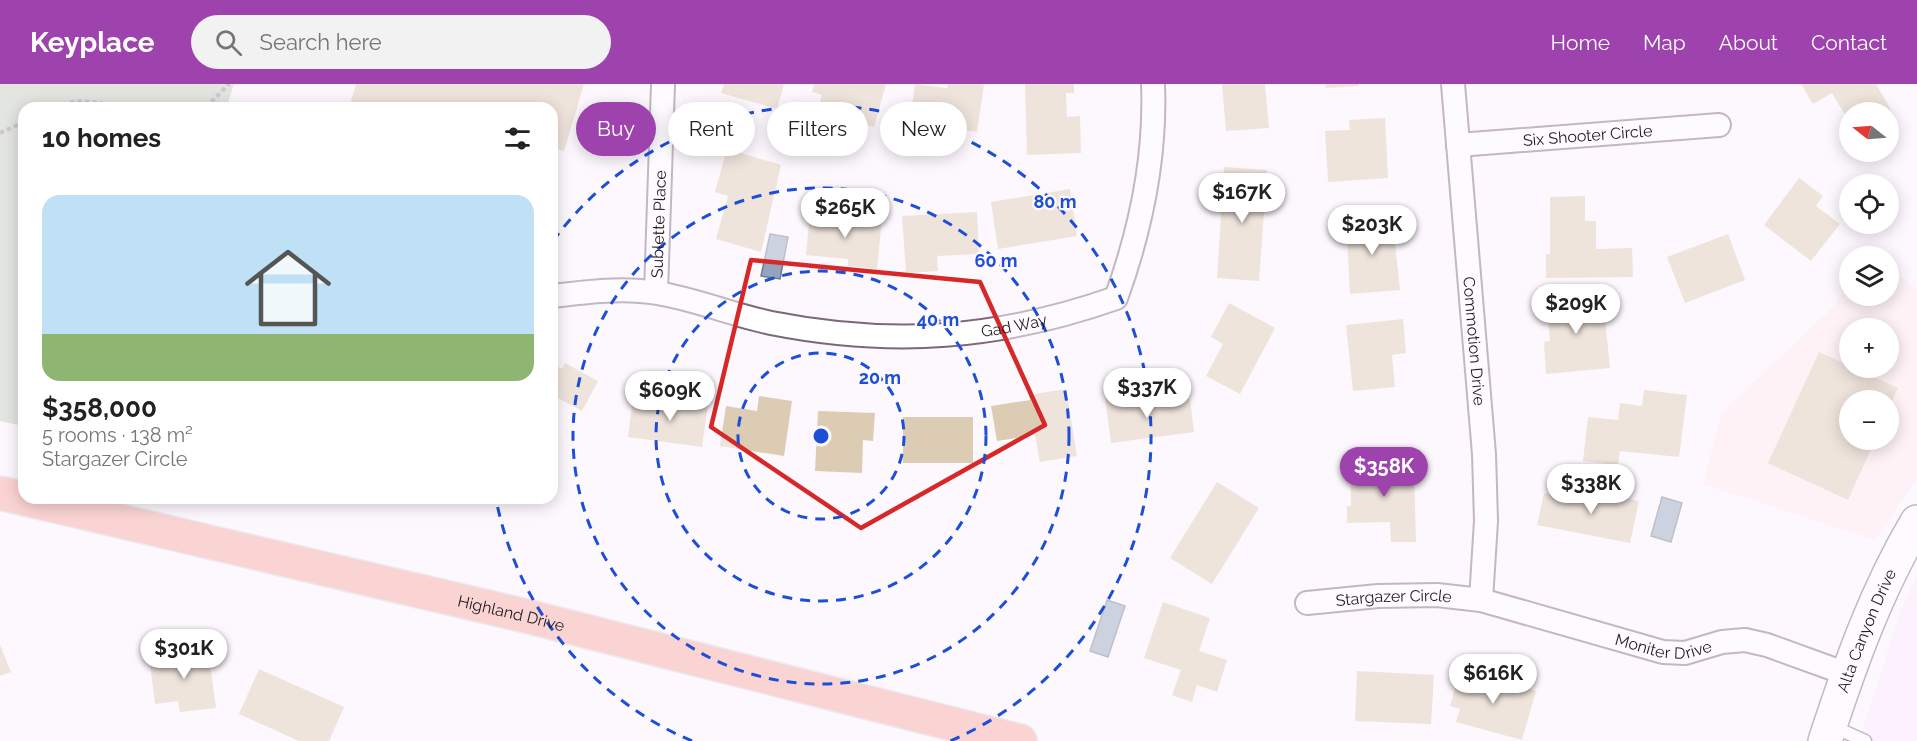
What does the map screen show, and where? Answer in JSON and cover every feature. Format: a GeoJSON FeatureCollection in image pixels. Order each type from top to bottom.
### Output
{"type":"FeatureCollection","features":[{"type":"Feature","properties":{"kind":"main road","name":"Highland Drive"},"geometry":{"type":"LineString","coordinates":[[0,493],[18,497]]}},
{"type":"Feature","properties":{"kind":"main road","name":"Highland Drive"},"geometry":{"type":"LineString","coordinates":[[47,504],[515,613],[1020,741]]}},
{"type":"Feature","properties":{"kind":"street","name":"Sublette Place"},"geometry":{"type":"LineString","coordinates":[[656,292],[663,84]]}},
{"type":"Feature","properties":{"kind":"street","name":"Gad Way"},"geometry":{"type":"LineString","coordinates":[[558,295],[592,291],[656,292],[771,323],[849,335],[920,338],[997,329],[1065,316],[1116,298],[1135,244],[1147,185],[1155,120],[1153,84]]}},
{"type":"Feature","properties":{"kind":"street","name":"Commotion Drive"},"geometry":{"type":"LineString","coordinates":[[1453,84],[1484,454],[1486,521],[1481,600]]}},
{"type":"Feature","properties":{"kind":"street","name":"Six Shooter Circle"},"geometry":{"type":"LineString","coordinates":[[1458,145],[1719,125]]}},
{"type":"Feature","properties":{"kind":"street","name":"Alta Canyon Drive"},"geometry":{"type":"LineString","coordinates":[[1828,733],[1846,674],[1893,564],[1917,522]]}},
{"type":"Feature","properties":{"kind":"street","name":"Stargazer Circle"},"geometry":{"type":"LineString","coordinates":[[1306,603],[1378,596],[1437,596],[1481,600]]}},
{"type":"Feature","properties":{"kind":"street","name":"Moniter Drive"},"geometry":{"type":"LineString","coordinates":[[1481,600],[1664,652],[1685,653],[1722,642],[1745,640],[1767,645],[1846,674]]}},
{"type":"Feature","properties":{"kind":"lane"},"geometry":{"type":"LineString","coordinates":[[1828,733],[1865,741]]}},
{"type":"Feature","properties":{"kind":"path"},"geometry":{"type":"LineString","coordinates":[[211,102],[229,84]]}},
{"type":"Feature","properties":{"kind":"path"},"geometry":{"type":"LineString","coordinates":[[0,133],[18,125]]}},
{"type":"Feature","properties":{"kind":"highlighted area"},"geometry":{"type":"Polygon","coordinates":[[[751,260],[980,282],[1045,425],[861,528],[711,427],[751,260]]]}},
{"type":"Feature","properties":{"kind":"shaded area"},"geometry":{"type":"Polygon","coordinates":[[[1899,276],[1917,289],[1917,478],[1875,540],[1703,484],[1722,412],[1826,314],[1839,297],[1839,306],[1899,306],[1899,276]]]}},
{"type":"Feature","properties":{"kind":"shaded area"},"geometry":{"type":"Polygon","coordinates":[[[1917,575],[1917,741],[1859,741],[1900,613],[1917,575]]]}},
{"type":"Feature","properties":{"kind":"green space"},"geometry":{"type":"Polygon","coordinates":[[[0,84],[234,84],[228,102],[18,102],[18,425],[0,421],[0,84]]]}},
{"type":"Feature","properties":{"kind":"water"},"geometry":{"type":"Polygon","coordinates":[[[770,234],[788,237],[780,279],[761,276],[770,234]]]}},
{"type":"Feature","properties":{"kind":"water"},"geometry":{"type":"Polygon","coordinates":[[[1662,497],[1682,503],[1671,542],[1651,536],[1662,497]]]}},
{"type":"Feature","properties":{"kind":"water"},"geometry":{"type":"Polygon","coordinates":[[[1107,600],[1125,606],[1108,657],[1090,651],[1107,600]]]}},
{"type":"Feature","properties":{"kind":"building"},"geometry":{"type":"Polygon","coordinates":[[[356,84],[584,84],[579,102],[576,102],[576,111],[564,151],[558,149],[558,102],[351,102],[356,84]]]}},
{"type":"Feature","properties":{"kind":"building"},"geometry":{"type":"Polygon","coordinates":[[[724,84],[784,84],[779,102],[767,102],[767,106],[721,93],[724,84]]]}},
{"type":"Feature","properties":{"kind":"building"},"geometry":{"type":"Polygon","coordinates":[[[814,84],[886,84],[874,127],[868,125],[868,102],[820,102],[822,95],[812,92],[814,84]]]}},
{"type":"Feature","properties":{"kind":"building"},"geometry":{"type":"Polygon","coordinates":[[[915,84],[947,88],[948,84],[984,84],[977,132],[967,131],[967,102],[913,102],[915,84]]]}},
{"type":"Feature","properties":{"kind":"building"},"geometry":{"type":"Polygon","coordinates":[[[1025,84],[1074,84],[1074,93],[1066,93],[1067,117],[1080,116],[1081,153],[1027,155],[1025,84]]]}},
{"type":"Feature","properties":{"kind":"building"},"geometry":{"type":"Polygon","coordinates":[[[1222,84],[1265,84],[1269,128],[1226,131],[1222,84]]]}},
{"type":"Feature","properties":{"kind":"building"},"geometry":{"type":"Polygon","coordinates":[[[1325,84],[1359,84],[1359,86],[1326,88],[1325,84]]]}},
{"type":"Feature","properties":{"kind":"building"},"geometry":{"type":"Polygon","coordinates":[[[1801,84],[1876,84],[1886,102],[1839,102],[1839,105],[1832,93],[1813,104],[1801,84]]]}},
{"type":"Feature","properties":{"kind":"building"},"geometry":{"type":"Polygon","coordinates":[[[1385,118],[1388,178],[1328,182],[1325,131],[1350,130],[1349,120],[1385,118]]]}},
{"type":"Feature","properties":{"kind":"building"},"geometry":{"type":"Polygon","coordinates":[[[725,156],[751,156],[781,165],[761,252],[716,239],[728,196],[715,192],[725,156]]]}},
{"type":"Feature","properties":{"kind":"building"},"geometry":{"type":"Polygon","coordinates":[[[1224,167],[1267,170],[1259,281],[1217,278],[1224,167]]]}},
{"type":"Feature","properties":{"kind":"building"},"geometry":{"type":"Polygon","coordinates":[[[1799,178],[1823,196],[1816,206],[1839,223],[1811,261],[1764,225],[1799,178]]]}},
{"type":"Feature","properties":{"kind":"building"},"geometry":{"type":"Polygon","coordinates":[[[1070,189],[1077,236],[998,249],[991,202],[1070,189]]]}},
{"type":"Feature","properties":{"kind":"building"},"geometry":{"type":"Polygon","coordinates":[[[1585,196],[1585,221],[1596,221],[1596,249],[1632,248],[1633,277],[1546,278],[1546,254],[1550,254],[1550,197],[1585,196]]]}},
{"type":"Feature","properties":{"kind":"building"},"geometry":{"type":"Polygon","coordinates":[[[977,212],[979,254],[937,256],[938,271],[906,273],[902,216],[977,212]]]}},
{"type":"Feature","properties":{"kind":"building"},"geometry":{"type":"Polygon","coordinates":[[[810,213],[882,220],[877,269],[848,266],[848,259],[806,255],[810,213]]]}},
{"type":"Feature","properties":{"kind":"building"},"geometry":{"type":"Polygon","coordinates":[[[1392,217],[1400,290],[1350,294],[1346,220],[1392,217]]]}},
{"type":"Feature","properties":{"kind":"building"},"geometry":{"type":"Polygon","coordinates":[[[1728,234],[1745,280],[1685,303],[1667,257],[1728,234]]]}},
{"type":"Feature","properties":{"kind":"building"},"geometry":{"type":"Polygon","coordinates":[[[1581,292],[1582,301],[1603,299],[1610,368],[1546,374],[1544,342],[1550,341],[1546,296],[1581,292]]]}},
{"type":"Feature","properties":{"kind":"building"},"geometry":{"type":"Polygon","coordinates":[[[1229,303],[1275,328],[1240,394],[1206,376],[1223,344],[1211,337],[1229,303]]]}},
{"type":"Feature","properties":{"kind":"building"},"geometry":{"type":"Polygon","coordinates":[[[1403,319],[1406,353],[1392,355],[1395,387],[1353,391],[1346,325],[1403,319]]]}},
{"type":"Feature","properties":{"kind":"building"},"geometry":{"type":"Polygon","coordinates":[[[1819,352],[1839,361],[1839,378],[1876,378],[1898,388],[1897,390],[1839,390],[1839,450],[1870,450],[1848,500],[1768,463],[1819,352]]]}},
{"type":"Feature","properties":{"kind":"building"},"geometry":{"type":"Polygon","coordinates":[[[565,363],[598,381],[582,411],[558,398],[558,367],[562,369],[565,363]]]}},
{"type":"Feature","properties":{"kind":"building"},"geometry":{"type":"Polygon","coordinates":[[[1066,389],[1077,456],[1040,462],[1035,435],[997,441],[991,406],[1030,400],[1029,395],[1066,389]]]}},
{"type":"Feature","properties":{"kind":"building"},"geometry":{"type":"Polygon","coordinates":[[[1644,390],[1687,395],[1679,457],[1620,451],[1618,465],[1583,461],[1588,417],[1618,420],[1620,403],[1642,406],[1644,390]]]}},
{"type":"Feature","properties":{"kind":"building"},"geometry":{"type":"Polygon","coordinates":[[[1132,393],[1134,407],[1190,399],[1194,432],[1111,443],[1105,397],[1132,393]]]}},
{"type":"Feature","properties":{"kind":"building"},"geometry":{"type":"Polygon","coordinates":[[[759,396],[792,401],[784,456],[720,446],[726,406],[757,411],[759,396]]]}},
{"type":"Feature","properties":{"kind":"building"},"geometry":{"type":"Polygon","coordinates":[[[659,397],[708,404],[702,447],[628,437],[632,406],[657,409],[659,397]]]}},
{"type":"Feature","properties":{"kind":"building"},"geometry":{"type":"Polygon","coordinates":[[[818,411],[875,413],[873,441],[863,440],[862,473],[815,471],[818,411]]]}},
{"type":"Feature","properties":{"kind":"building"},"geometry":{"type":"Polygon","coordinates":[[[903,417],[973,417],[973,463],[903,463],[903,417]]]}},
{"type":"Feature","properties":{"kind":"building"},"geometry":{"type":"Polygon","coordinates":[[[1391,461],[1391,468],[1414,467],[1416,542],[1391,542],[1390,522],[1347,523],[1347,506],[1351,506],[1350,463],[1391,461]]]}},
{"type":"Feature","properties":{"kind":"building"},"geometry":{"type":"Polygon","coordinates":[[[1217,482],[1259,508],[1212,584],[1170,558],[1217,482]]]}},
{"type":"Feature","properties":{"kind":"building"},"geometry":{"type":"Polygon","coordinates":[[[1582,490],[1639,501],[1630,543],[1537,525],[1544,493],[1580,500],[1582,490]]]}},
{"type":"Feature","properties":{"kind":"building"},"geometry":{"type":"Polygon","coordinates":[[[1163,602],[1210,618],[1199,651],[1227,660],[1217,692],[1197,685],[1192,702],[1172,695],[1181,670],[1144,658],[1163,602]]]}},
{"type":"Feature","properties":{"kind":"building"},"geometry":{"type":"Polygon","coordinates":[[[0,645],[11,672],[0,676],[0,645]]]}},
{"type":"Feature","properties":{"kind":"building"},"geometry":{"type":"Polygon","coordinates":[[[208,649],[216,708],[180,712],[178,701],[155,704],[149,657],[208,649]]]}},
{"type":"Feature","properties":{"kind":"building"},"geometry":{"type":"Polygon","coordinates":[[[259,669],[344,707],[329,741],[299,741],[239,714],[259,669]]]}},
{"type":"Feature","properties":{"kind":"building"},"geometry":{"type":"Polygon","coordinates":[[[1357,671],[1434,675],[1431,724],[1355,721],[1357,671]]]}},
{"type":"Feature","properties":{"kind":"building"},"geometry":{"type":"Polygon","coordinates":[[[1460,671],[1536,691],[1522,740],[1456,722],[1460,709],[1450,706],[1460,671]]]}}]}
